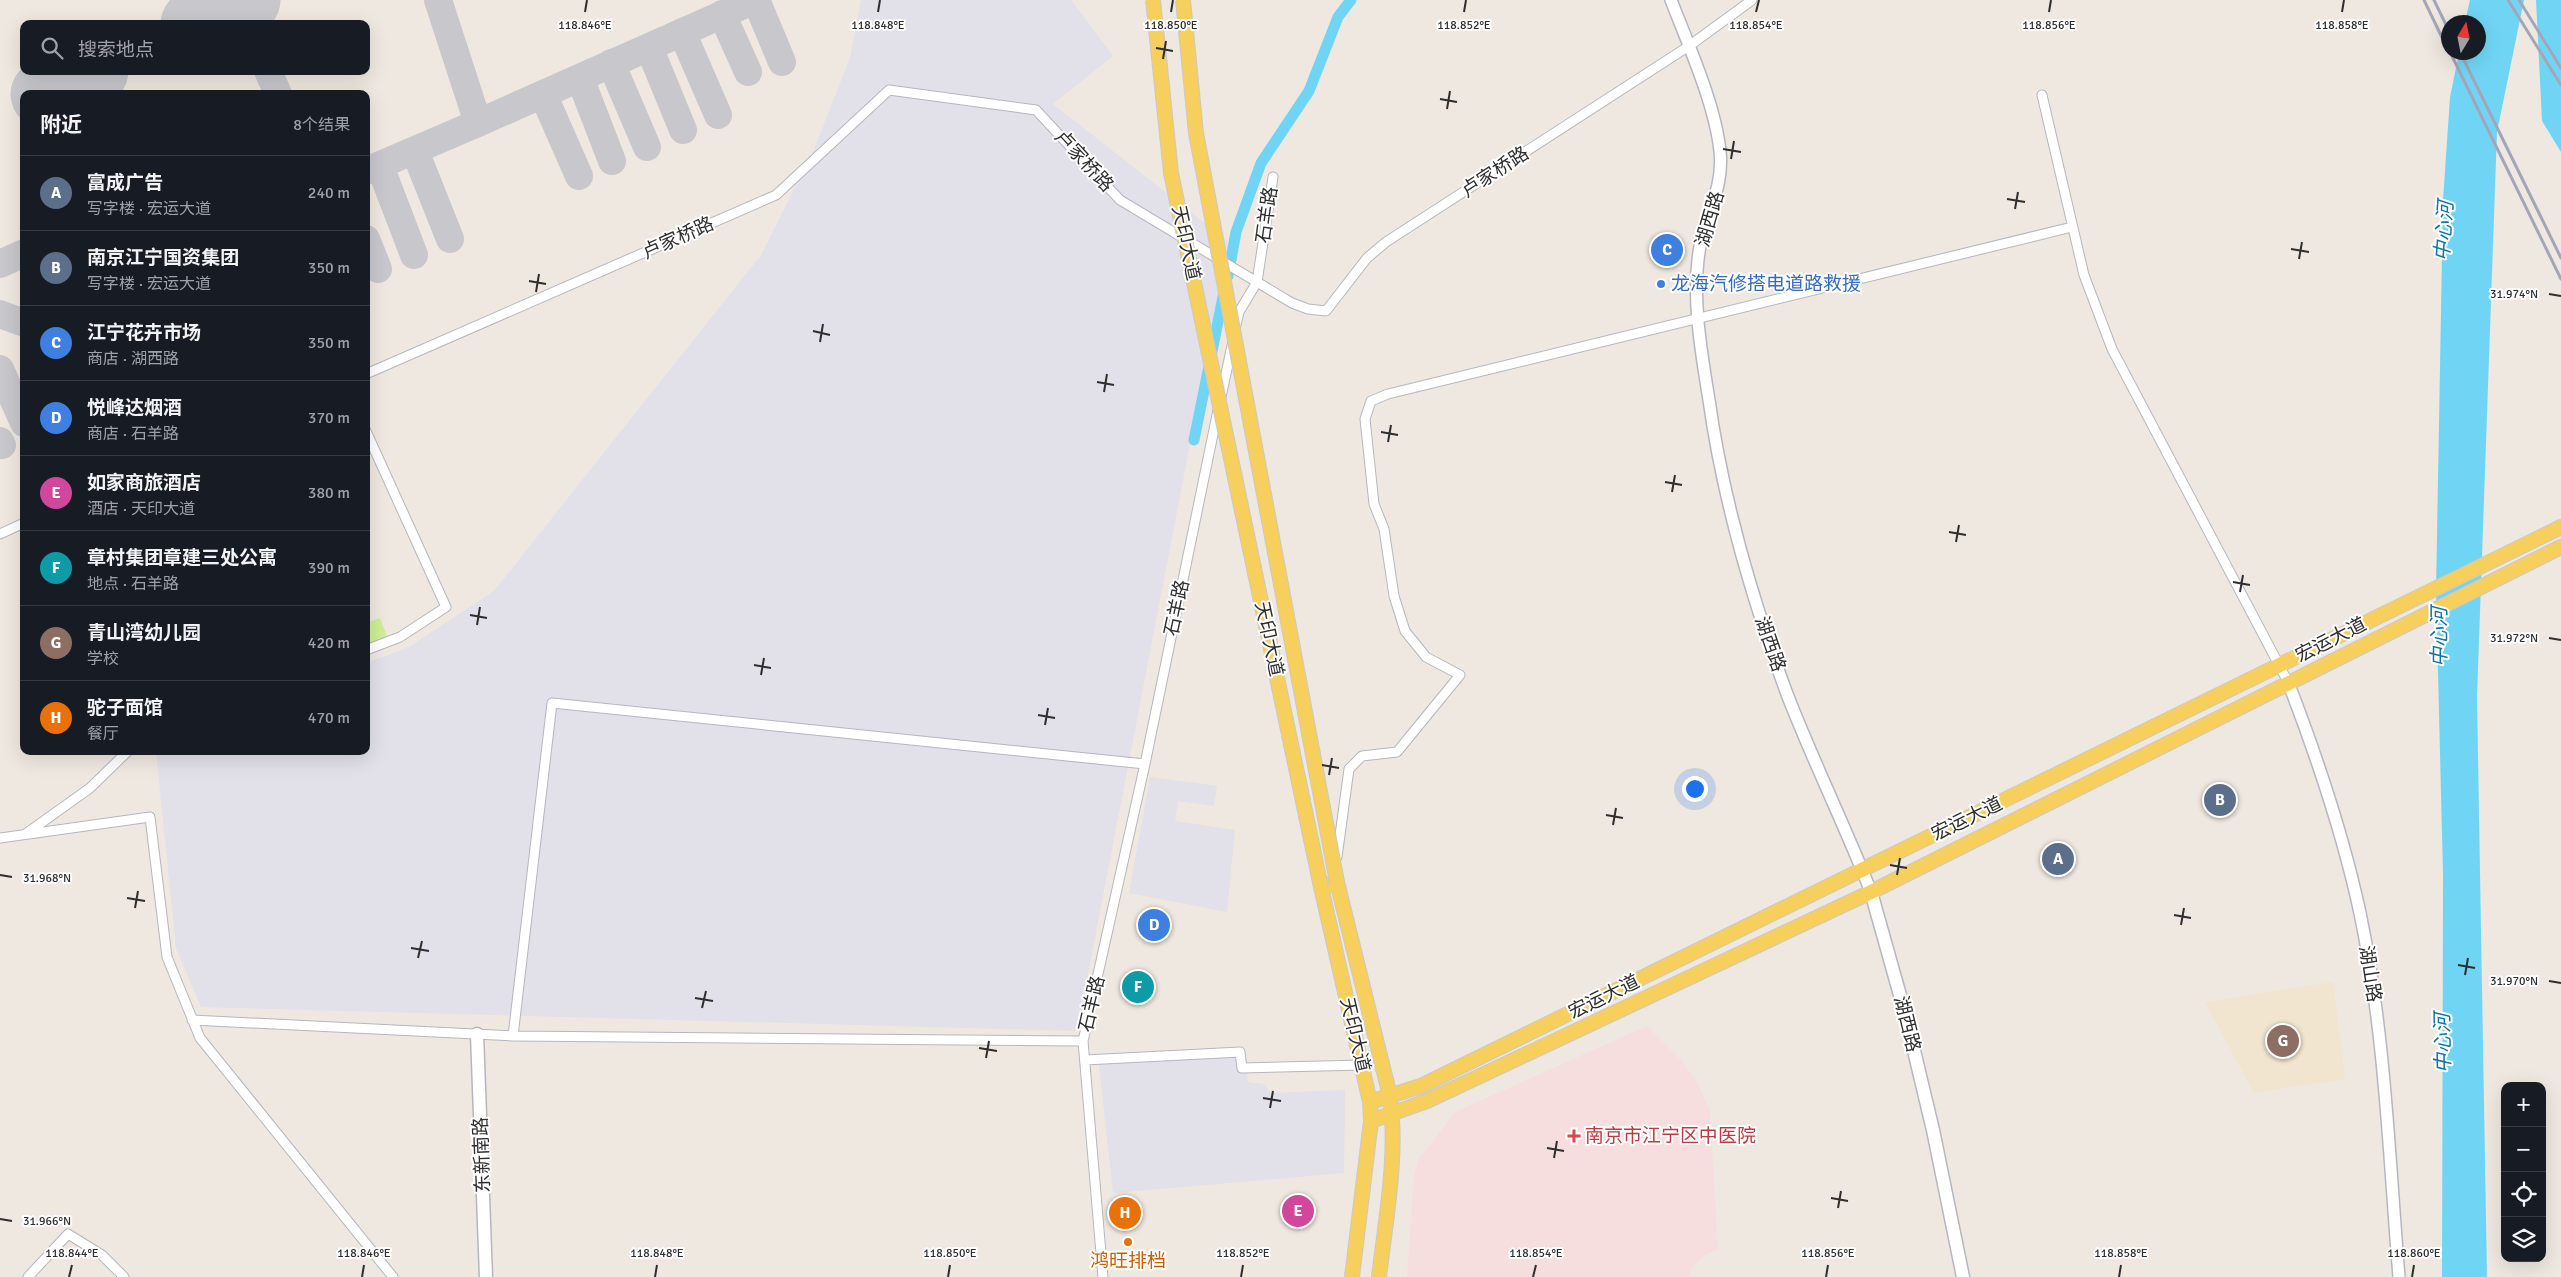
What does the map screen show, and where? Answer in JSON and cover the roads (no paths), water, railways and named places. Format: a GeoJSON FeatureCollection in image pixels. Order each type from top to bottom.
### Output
{"type":"FeatureCollection","features":[{"type":"Feature","properties":{"kind":"main road","name":"天印大道"},"geometry":{"type":"LineString","coordinates":[[1153,0],[1171,173],[1321,887],[1370,1102],[1371,1121],[1352,1277]]}},
{"type":"Feature","properties":{"kind":"main road","name":"天印大道"},"geometry":{"type":"LineString","coordinates":[[1183,0],[1196,133],[1337,882],[1390,1096],[1393,1115],[1393,1156],[1379,1277]]}},
{"type":"Feature","properties":{"kind":"main road","name":"宏运大道"},"geometry":{"type":"LineString","coordinates":[[1370,1102],[1421,1086],[1862,871],[2435,587],[2561,527]]}},
{"type":"Feature","properties":{"kind":"main road","name":"宏运大道"},"geometry":{"type":"LineString","coordinates":[[1371,1121],[1427,1102],[1871,892],[2561,547]]}},
{"type":"Feature","properties":{"kind":"main road"},"geometry":{"type":"LineString","coordinates":[[1321,887],[1337,882]]}},
{"type":"Feature","properties":{"kind":"main road","name":"湖西路"},"geometry":{"type":"LineString","coordinates":[[1871,892],[1905,1013],[1933,1130],[1963,1277]]}},
{"type":"Feature","properties":{"kind":"main road","name":"东新南路"},"geometry":{"type":"LineString","coordinates":[[477,1034],[486,1277]]}},
{"type":"Feature","properties":{"kind":"street","name":"湖西路"},"geometry":{"type":"LineString","coordinates":[[1670,0],[1706,94],[1720,150],[1720,181],[1700,246],[1697,278],[1699,319],[1709,401],[1728,505],[1758,608],[1788,695],[1871,892]]}},
{"type":"Feature","properties":{"kind":"street","name":"卢家桥路"},"geometry":{"type":"LineString","coordinates":[[370,372],[776,195],[889,90],[1036,110],[1120,200],[1292,303],[1308,309],[1326,311],[1367,258],[1386,242],[1689,46],[1752,0]]}},
{"type":"Feature","properties":{"kind":"street"},"geometry":{"type":"LineString","coordinates":[[2042,95],[2084,275],[2112,349],[2288,682]]}},
{"type":"Feature","properties":{"kind":"street","name":"石羊路"},"geometry":{"type":"LineString","coordinates":[[1103,1277],[1083,1041],[1145,764],[1239,312],[1257,282],[1273,177]]}},
{"type":"Feature","properties":{"kind":"street"},"geometry":{"type":"LineString","coordinates":[[1337,882],[1337,844],[1349,769],[1362,756],[1397,752],[1460,675],[1426,657],[1405,632],[1394,596],[1384,529],[1374,504],[1365,419],[1371,401],[1388,394],[2072,227]]}},
{"type":"Feature","properties":{"kind":"street"},"geometry":{"type":"LineString","coordinates":[[370,440],[446,607],[400,637],[370,648]]}},
{"type":"Feature","properties":{"kind":"street"},"geometry":{"type":"LineString","coordinates":[[0,534],[20,525]]}},
{"type":"Feature","properties":{"kind":"street","name":"湖山路"},"geometry":{"type":"LineString","coordinates":[[2288,682],[2326,788],[2360,913],[2376,1013],[2382,1065],[2399,1277]]}},
{"type":"Feature","properties":{"kind":"street"},"geometry":{"type":"LineString","coordinates":[[513,1036],[552,703],[1145,764]]}},
{"type":"Feature","properties":{"kind":"street"},"geometry":{"type":"LineString","coordinates":[[24,835],[90,788],[124,755]]}},
{"type":"Feature","properties":{"kind":"street"},"geometry":{"type":"LineString","coordinates":[[0,838],[150,817],[167,958],[200,1038],[394,1277]]}},
{"type":"Feature","properties":{"kind":"street"},"geometry":{"type":"LineString","coordinates":[[192,1020],[513,1036],[1083,1041]]}},
{"type":"Feature","properties":{"kind":"street"},"geometry":{"type":"LineString","coordinates":[[1085,1060],[1240,1052],[1242,1068],[1362,1065]]}},
{"type":"Feature","properties":{"kind":"street"},"geometry":{"type":"LineString","coordinates":[[28,1277],[68,1234],[102,1255],[124,1277]]}},
{"type":"Feature","properties":{"kind":"water","name":"中心河"},"geometry":{"type":"Polygon","coordinates":[[[2470,0],[2524,0],[2497,132],[2477,697],[2487,1277],[2442,1277],[2443,874],[2436,591],[2443,200],[2450,97],[2458,60],[2486,60],[2486,15],[2467,15],[2470,0]]]}},
{"type":"Feature","properties":{"kind":"water"},"geometry":{"type":"Polygon","coordinates":[[[2536,0],[2561,0],[2561,152],[2542,121],[2536,0]]]}},
{"type":"Feature","properties":{"kind":"waterway"},"geometry":{"type":"LineString","coordinates":[[1228,276],[1236,232],[1261,163],[1309,91],[1338,17],[1351,0]]}},
{"type":"Feature","properties":{"kind":"waterway"},"geometry":{"type":"LineString","coordinates":[[1194,440],[1224,292]]}},
{"type":"Feature","properties":{"kind":"railway"},"geometry":{"type":"LineString","coordinates":[[2424,0],[2441,35]]}},
{"type":"Feature","properties":{"kind":"railway"},"geometry":{"type":"LineString","coordinates":[[2434,0],[2441,15]]}},
{"type":"Feature","properties":{"kind":"railway"},"geometry":{"type":"LineString","coordinates":[[2508,0],[2561,85]]}},
{"type":"Feature","properties":{"kind":"railway"},"geometry":{"type":"LineString","coordinates":[[2519,0],[2561,68]]}},
{"type":"Feature","properties":{"kind":"railway"},"geometry":{"type":"LineString","coordinates":[[2454,60],[2561,279]]}},
{"type":"Feature","properties":{"kind":"railway"},"geometry":{"type":"LineString","coordinates":[[2464,60],[2561,258]]}},
{"type":"Feature","properties":{"kind":"place","name":"江宁花卉市场"},"geometry":{"type":"Point","coordinates":[1667,250]}},
{"type":"Feature","properties":{"kind":"place","name":"龙海汽修搭电道路救援"},"geometry":{"type":"Point","coordinates":[1661,284]}},
{"type":"Feature","properties":{"kind":"place","name":"南京江宁国资集团"},"geometry":{"type":"Point","coordinates":[2220,800]}},
{"type":"Feature","properties":{"kind":"place","name":"富成广告"},"geometry":{"type":"Point","coordinates":[2058,859]}},
{"type":"Feature","properties":{"kind":"place","name":"悦峰达烟酒"},"geometry":{"type":"Point","coordinates":[1154,925]}},
{"type":"Feature","properties":{"kind":"place","name":"章村集团章建三处公寓"},"geometry":{"type":"Point","coordinates":[1138,987]}},
{"type":"Feature","properties":{"kind":"place","name":"青山湾幼儿园"},"geometry":{"type":"Point","coordinates":[2283,1041]}},
{"type":"Feature","properties":{"kind":"place","name":"南京市江宁区中医院"},"geometry":{"type":"Point","coordinates":[1574,1136]}},
{"type":"Feature","properties":{"kind":"place","name":"如家商旅酒店"},"geometry":{"type":"Point","coordinates":[1298,1211]}},
{"type":"Feature","properties":{"kind":"place","name":"驼子面馆"},"geometry":{"type":"Point","coordinates":[1125,1213]}},
{"type":"Feature","properties":{"kind":"place","name":"鸿旺排档"},"geometry":{"type":"Point","coordinates":[1128,1242]}}]}
